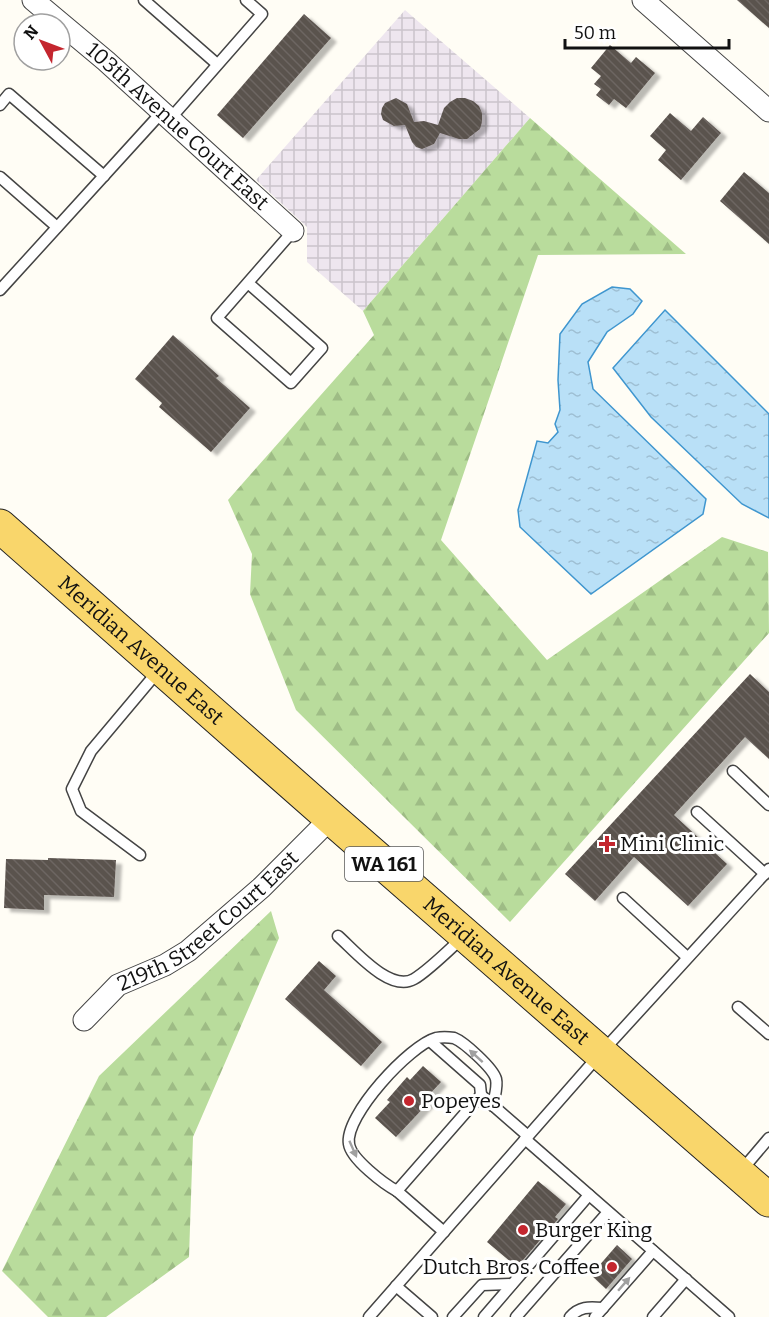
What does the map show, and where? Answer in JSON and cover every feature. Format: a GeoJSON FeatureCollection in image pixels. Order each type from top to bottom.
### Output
{"type":"FeatureCollection","features":[{"type":"Feature","properties":{"kind":"main road","name":"Meridian Avenue East"},"geometry":{"type":"LineString","coordinates":[[1,528],[769,1200]]}},
{"type":"Feature","properties":{"kind":"street","name":"103th Avenue Court East"},"geometry":{"type":"LineString","coordinates":[[33,0],[293,231]]}},
{"type":"Feature","properties":{"kind":"street"},"geometry":{"type":"LineString","coordinates":[[643,0],[769,111]]}},
{"type":"Feature","properties":{"kind":"street","name":"219th Street Court East"},"geometry":{"type":"LineString","coordinates":[[84,1020],[118,985],[165,965],[188,951],[261,888],[331,818]]}},
{"type":"Feature","properties":{"kind":"lane"},"geometry":{"type":"LineString","coordinates":[[144,0],[217,64]]}},
{"type":"Feature","properties":{"kind":"lane"},"geometry":{"type":"LineString","coordinates":[[0,290],[104,176],[217,64],[262,14],[246,0]]}},
{"type":"Feature","properties":{"kind":"lane"},"geometry":{"type":"LineString","coordinates":[[0,105],[9,94],[104,176]]}},
{"type":"Feature","properties":{"kind":"lane"},"geometry":{"type":"LineString","coordinates":[[0,177],[57,227]]}},
{"type":"Feature","properties":{"kind":"lane"},"geometry":{"type":"LineString","coordinates":[[248,283],[322,348],[291,383],[217,318],[293,231]]}},
{"type":"Feature","properties":{"kind":"lane"},"geometry":{"type":"LineString","coordinates":[[140,855],[81,811],[72,789],[91,751],[161,668]]}},
{"type":"Feature","properties":{"kind":"lane"},"geometry":{"type":"LineString","coordinates":[[733,771],[769,805]]}},
{"type":"Feature","properties":{"kind":"lane"},"geometry":{"type":"LineString","coordinates":[[369,1317],[601,1053],[767,872],[697,812]]}},
{"type":"Feature","properties":{"kind":"lane"},"geometry":{"type":"LineString","coordinates":[[623,898],[687,957]]}},
{"type":"Feature","properties":{"kind":"lane"},"geometry":{"type":"LineString","coordinates":[[338,936],[383,977],[401,981],[412,980],[466,935]]}},
{"type":"Feature","properties":{"kind":"lane"},"geometry":{"type":"LineString","coordinates":[[738,1007],[769,1034]]}},
{"type":"Feature","properties":{"kind":"lane"},"geometry":{"type":"LineString","coordinates":[[444,1232],[355,1156],[348,1143],[349,1136],[359,1112],[376,1089],[412,1052],[434,1038],[452,1038],[460,1042],[489,1068],[496,1080],[493,1106]]}},
{"type":"Feature","properties":{"kind":"lane"},"geometry":{"type":"LineString","coordinates":[[430,1041],[480,1085],[481,1095],[526,1138],[729,1317]]}},
{"type":"Feature","properties":{"kind":"lane"},"geometry":{"type":"LineString","coordinates":[[397,1191],[481,1095]]}},
{"type":"Feature","properties":{"kind":"lane"},"geometry":{"type":"LineString","coordinates":[[739,1173],[769,1138]]}},
{"type":"Feature","properties":{"kind":"lane"},"geometry":{"type":"LineString","coordinates":[[484,1317],[589,1195]]}},
{"type":"Feature","properties":{"kind":"lane"},"geometry":{"type":"LineString","coordinates":[[516,1317],[608,1212]]}},
{"type":"Feature","properties":{"kind":"lane"},"geometry":{"type":"LineString","coordinates":[[595,1317],[653,1251]]}},
{"type":"Feature","properties":{"kind":"lane"},"geometry":{"type":"LineString","coordinates":[[652,1317],[686,1279]]}},
{"type":"Feature","properties":{"kind":"lane"},"geometry":{"type":"LineString","coordinates":[[453,1317],[482,1285],[512,1284]]}},
{"type":"Feature","properties":{"kind":"lane"},"geometry":{"type":"LineString","coordinates":[[396,1286],[432,1317]]}},
{"type":"Feature","properties":{"kind":"lane"},"geometry":{"type":"LineString","coordinates":[[570,1317],[584,1307],[603,1308]]}},
{"type":"Feature","properties":{"kind":"shaded area"},"geometry":{"type":"Polygon","coordinates":[[[405,10],[530,118],[363,311],[307,262],[307,227],[256,180],[405,10]]]}},
{"type":"Feature","properties":{"kind":"green space"},"geometry":{"type":"Polygon","coordinates":[[[530,118],[686,254],[538,255],[441,540],[547,660],[722,537],[768,552],[769,633],[510,922],[296,710],[250,594],[252,554],[228,500],[374,335],[363,311],[530,118]]]}},
{"type":"Feature","properties":{"kind":"green space"},"geometry":{"type":"Polygon","coordinates":[[[271,911],[279,938],[193,1137],[189,1257],[106,1317],[48,1317],[2,1271],[99,1076],[271,911]]]}},
{"type":"Feature","properties":{"kind":"water"},"geometry":{"type":"Polygon","coordinates":[[[612,287],[630,289],[642,301],[633,314],[607,332],[588,362],[593,389],[706,499],[703,514],[591,594],[520,527],[518,510],[537,441],[548,443],[558,432],[555,424],[560,410],[558,380],[560,334],[582,304],[612,287]]]}},
{"type":"Feature","properties":{"kind":"water"},"geometry":{"type":"Polygon","coordinates":[[[665,310],[769,414],[769,518],[742,504],[651,417],[613,368],[665,310]]]}},
{"type":"Feature","properties":{"kind":"building"},"geometry":{"type":"Polygon","coordinates":[[[737,0],[769,0],[769,28],[737,0]]]}},
{"type":"Feature","properties":{"kind":"building"},"geometry":{"type":"Polygon","coordinates":[[[304,14],[331,38],[243,138],[217,115],[304,14]]]}},
{"type":"Feature","properties":{"kind":"building"},"geometry":{"type":"Polygon","coordinates":[[[610,45],[631,63],[636,57],[655,73],[626,108],[614,99],[609,105],[596,95],[601,89],[594,84],[601,76],[591,68],[610,45]]]}},
{"type":"Feature","properties":{"kind":"building"},"geometry":{"type":"Polygon","coordinates":[[[396,98],[407,104],[414,122],[424,121],[438,125],[444,108],[450,102],[457,98],[465,98],[479,106],[482,113],[480,129],[467,139],[440,133],[434,144],[422,149],[416,147],[405,125],[394,126],[383,120],[382,108],[385,103],[396,98]]]}},
{"type":"Feature","properties":{"kind":"building"},"geometry":{"type":"Polygon","coordinates":[[[670,113],[691,131],[703,117],[721,133],[681,180],[658,160],[666,150],[650,136],[670,113]]]}},
{"type":"Feature","properties":{"kind":"building"},"geometry":{"type":"Polygon","coordinates":[[[744,172],[769,193],[769,244],[720,201],[744,172]]]}},
{"type":"Feature","properties":{"kind":"building"},"geometry":{"type":"Polygon","coordinates":[[[173,335],[219,376],[216,378],[250,408],[211,452],[159,407],[162,403],[135,379],[173,335]]]}},
{"type":"Feature","properties":{"kind":"building"},"geometry":{"type":"Polygon","coordinates":[[[750,674],[769,692],[769,759],[745,737],[674,815],[727,864],[688,906],[634,857],[595,901],[565,874],[750,674]]]}},
{"type":"Feature","properties":{"kind":"building"},"geometry":{"type":"Polygon","coordinates":[[[48,858],[116,860],[114,897],[44,895],[44,910],[4,908],[6,859],[48,860],[48,858]]]}},
{"type":"Feature","properties":{"kind":"building"},"geometry":{"type":"Polygon","coordinates":[[[319,961],[336,976],[324,990],[382,1042],[361,1066],[285,999],[319,961]]]}},
{"type":"Feature","properties":{"kind":"building","name":"Popeyes"},"geometry":{"type":"Polygon","coordinates":[[[423,1066],[441,1082],[427,1097],[431,1100],[396,1137],[375,1118],[390,1102],[387,1100],[407,1077],[410,1080],[423,1066]]]}},
{"type":"Feature","properties":{"kind":"building","name":"Burger King"},"geometry":{"type":"Polygon","coordinates":[[[538,1181],[566,1204],[555,1217],[558,1219],[517,1267],[487,1242],[538,1181]]]}},
{"type":"Feature","properties":{"kind":"building","name":"Dutch Bros. Coffee"},"geometry":{"type":"Polygon","coordinates":[[[617,1245],[632,1259],[606,1289],[591,1275],[617,1245]]]}},
{"type":"Feature","properties":{"kind":"place","name":"Mini Clinic"},"geometry":{"type":"Point","coordinates":[607,844]}},
{"type":"Feature","properties":{"kind":"place","name":"Popeyes"},"geometry":{"type":"Point","coordinates":[409,1101]}},
{"type":"Feature","properties":{"kind":"place","name":"Burger King"},"geometry":{"type":"Point","coordinates":[523,1230]}},
{"type":"Feature","properties":{"kind":"place","name":"Dutch Bros. Coffee"},"geometry":{"type":"Point","coordinates":[612,1267]}}]}
